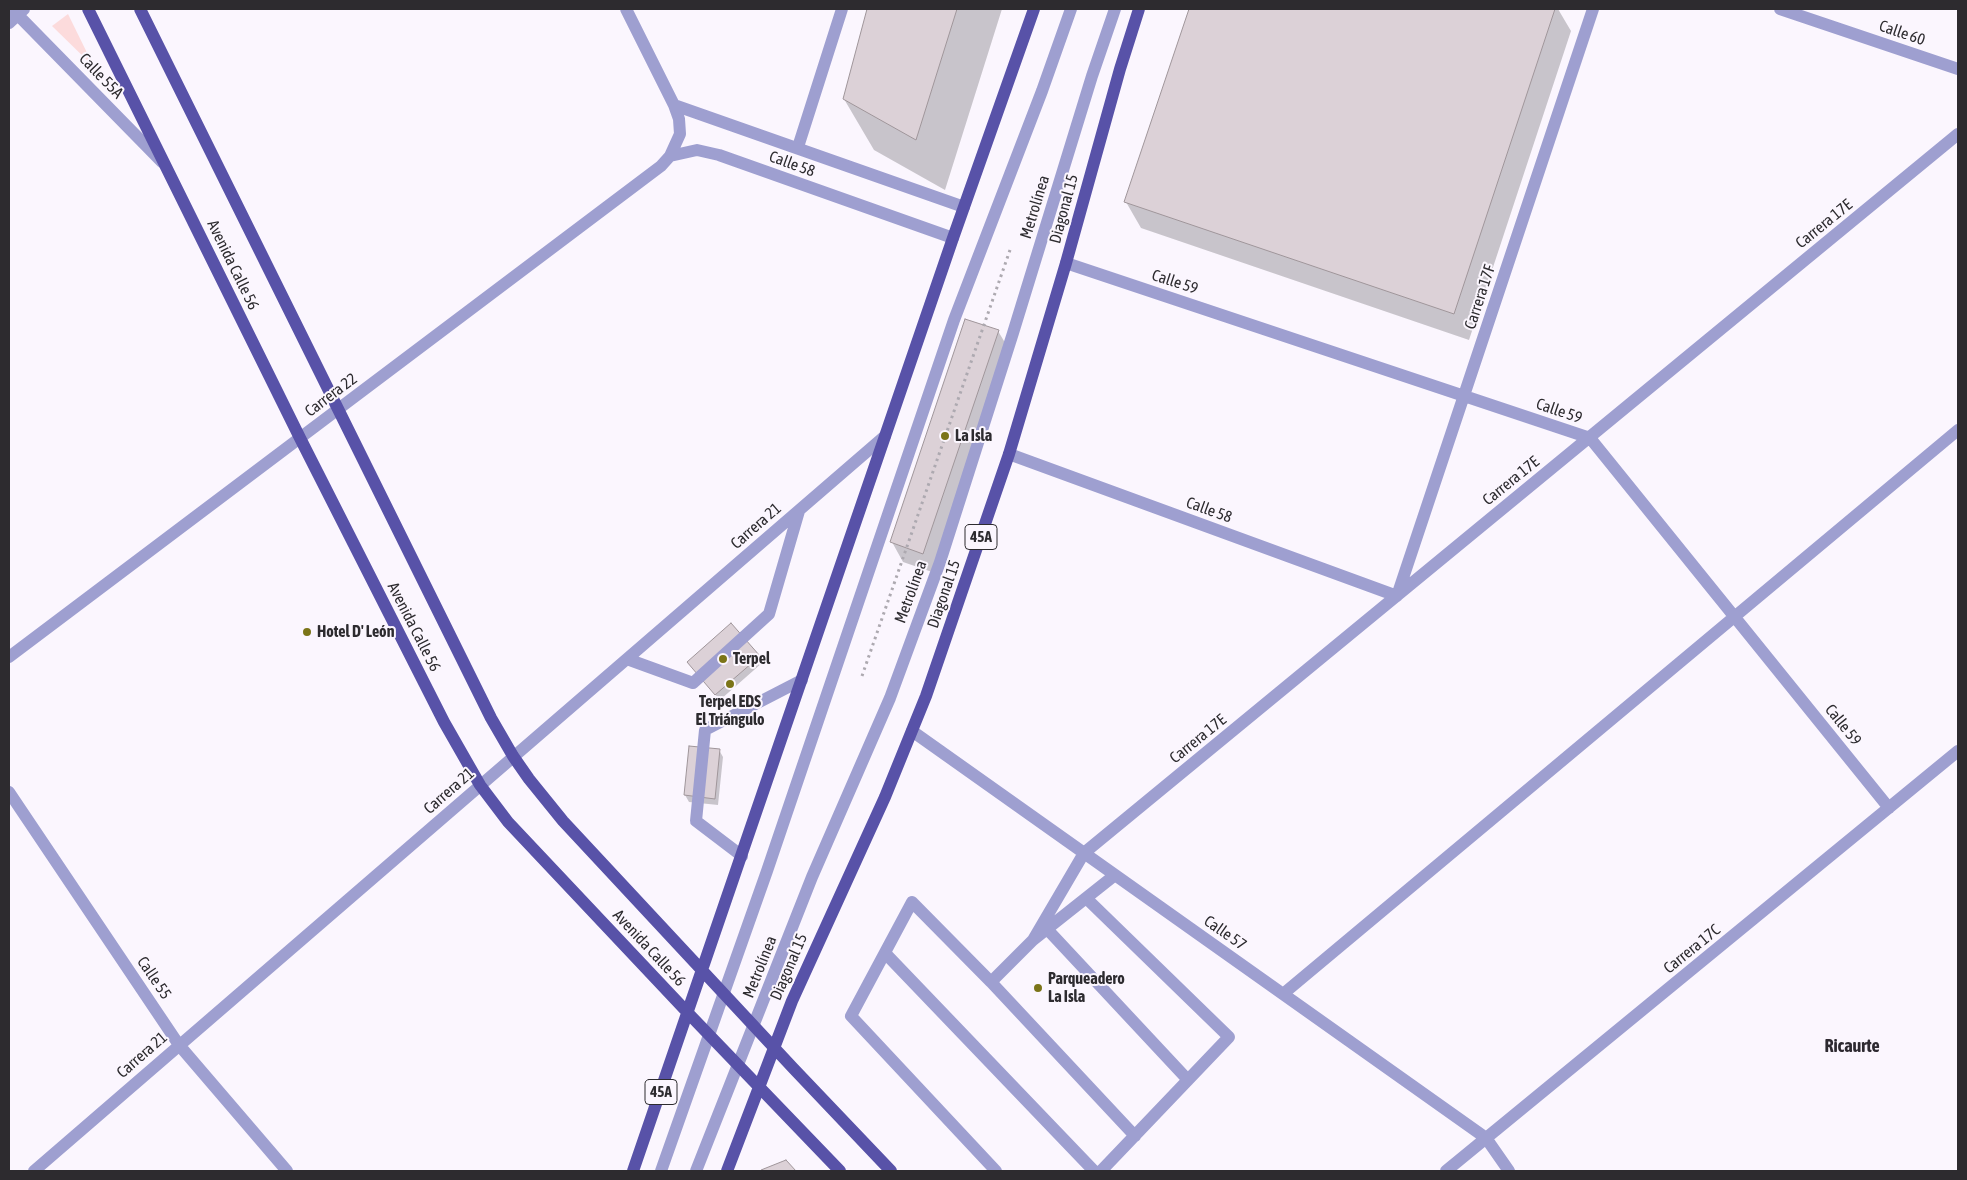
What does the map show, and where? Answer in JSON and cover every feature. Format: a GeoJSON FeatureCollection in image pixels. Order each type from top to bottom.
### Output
{"type":"FeatureCollection","features":[{"type":"Feature","properties":{"kind":"main road","name":"Avenida Calle 56"},"geometry":{"type":"LineString","coordinates":[[88,9],[300,438],[444,722],[480,785],[508,822],[840,1171]]}},
{"type":"Feature","properties":{"kind":"main road","name":"Avenida Calle 56"},"geometry":{"type":"LineString","coordinates":[[140,9],[491,718],[513,756],[529,779],[563,820],[891,1171]]}},
{"type":"Feature","properties":{"kind":"main road","name":"45A"},"geometry":{"type":"LineString","coordinates":[[633,1171],[953,238],[1034,9]]}},
{"type":"Feature","properties":{"kind":"main road","name":"Diagonal 15"},"geometry":{"type":"LineString","coordinates":[[727,1171],[807,966],[885,797],[926,696],[1009,454],[1066,263],[1115,85],[1139,9]]}},
{"type":"Feature","properties":{"kind":"street"},"geometry":{"type":"LineString","coordinates":[[626,9],[674,105],[679,119],[680,134],[670,156]]}},
{"type":"Feature","properties":{"kind":"street"},"geometry":{"type":"LineString","coordinates":[[798,147],[842,9]]}},
{"type":"Feature","properties":{"kind":"street","name":"Metrolínea"},"geometry":{"type":"LineString","coordinates":[[661,1171],[768,871],[954,320],[1042,91],[1071,9]]}},
{"type":"Feature","properties":{"kind":"street","name":"Metrolínea"},"geometry":{"type":"LineString","coordinates":[[696,1171],[812,877],[890,698],[940,562],[1092,76],[1115,9]]}},
{"type":"Feature","properties":{"kind":"street","name":"Carrera 17F"},"geometry":{"type":"LineString","coordinates":[[1397,596],[1593,9]]}},
{"type":"Feature","properties":{"kind":"street","name":"Calle 60"},"geometry":{"type":"LineString","coordinates":[[1780,9],[1958,69]]}},
{"type":"Feature","properties":{"kind":"street","name":"Calle 55A"},"geometry":{"type":"LineString","coordinates":[[15,14],[166,166]]}},
{"type":"Feature","properties":{"kind":"street","name":"Calle 58"},"geometry":{"type":"LineString","coordinates":[[674,105],[798,147],[964,207]]}},
{"type":"Feature","properties":{"kind":"street","name":"Carrera 17E"},"geometry":{"type":"LineString","coordinates":[[1084,853],[1958,134]]}},
{"type":"Feature","properties":{"kind":"street","name":"Calle 58"},"geometry":{"type":"LineString","coordinates":[[670,156],[697,150],[719,155],[953,238]]}},
{"type":"Feature","properties":{"kind":"street","name":"Carrera 22"},"geometry":{"type":"LineString","coordinates":[[9,657],[661,166],[670,156]]}},
{"type":"Feature","properties":{"kind":"street","name":"Calle 59"},"geometry":{"type":"LineString","coordinates":[[1066,263],[1590,438],[1889,808]]}},
{"type":"Feature","properties":{"kind":"street"},"geometry":{"type":"LineString","coordinates":[[1283,994],[1958,430]]}},
{"type":"Feature","properties":{"kind":"street","name":"Carrera 21"},"geometry":{"type":"LineString","coordinates":[[34,1171],[885,436]]}},
{"type":"Feature","properties":{"kind":"street","name":"Calle 58"},"geometry":{"type":"LineString","coordinates":[[1009,454],[1397,596]]}},
{"type":"Feature","properties":{"kind":"street"},"geometry":{"type":"LineString","coordinates":[[627,659],[694,683],[769,614],[799,510]]}},
{"type":"Feature","properties":{"kind":"street"},"geometry":{"type":"LineString","coordinates":[[742,856],[696,821],[705,730],[802,680]]}},
{"type":"Feature","properties":{"kind":"street","name":"Calle 57"},"geometry":{"type":"LineString","coordinates":[[912,731],[1486,1138],[1509,1171]]}},
{"type":"Feature","properties":{"kind":"street","name":"Carrera 17C"},"geometry":{"type":"LineString","coordinates":[[1446,1171],[1958,751]]}},
{"type":"Feature","properties":{"kind":"street","name":"Calle 55"},"geometry":{"type":"LineString","coordinates":[[9,792],[179,1045],[287,1171]]}},
{"type":"Feature","properties":{"kind":"street"},"geometry":{"type":"LineString","coordinates":[[1033,940],[1084,853]]}},
{"type":"Feature","properties":{"kind":"street"},"geometry":{"type":"LineString","coordinates":[[991,982],[1033,940],[1115,875]]}},
{"type":"Feature","properties":{"kind":"street"},"geometry":{"type":"LineString","coordinates":[[1086,898],[1229,1037],[1101,1171]]}},
{"type":"Feature","properties":{"kind":"street"},"geometry":{"type":"LineString","coordinates":[[996,1171],[851,1016],[912,902],[991,982],[1135,1136]]}},
{"type":"Feature","properties":{"kind":"street"},"geometry":{"type":"LineString","coordinates":[[1047,929],[1188,1080]]}},
{"type":"Feature","properties":{"kind":"street"},"geometry":{"type":"LineString","coordinates":[[884,953],[1094,1171]]}},
{"type":"Feature","properties":{"kind":"path"},"geometry":{"type":"LineString","coordinates":[[861,679],[1013,242]]}},
{"type":"Feature","properties":{"kind":"shaded area"},"geometry":{"type":"Polygon","coordinates":[[[68,14],[94,67],[52,26],[68,14]]]}},
{"type":"Feature","properties":{"kind":"building"},"geometry":{"type":"Polygon","coordinates":[[[867,9],[957,9],[916,140],[843,99],[867,9]]]}},
{"type":"Feature","properties":{"kind":"building"},"geometry":{"type":"Polygon","coordinates":[[[1189,9],[1555,9],[1454,314],[1124,202],[1189,9]]]}},
{"type":"Feature","properties":{"kind":"building","name":"La Isla"},"geometry":{"type":"Polygon","coordinates":[[[965,319],[999,330],[923,554],[890,542],[965,319]]]}},
{"type":"Feature","properties":{"kind":"building","name":"Terpel"},"geometry":{"type":"Polygon","coordinates":[[[731,623],[760,656],[715,695],[687,662],[731,623]]]}},
{"type":"Feature","properties":{"kind":"building"},"geometry":{"type":"Polygon","coordinates":[[[689,746],[720,749],[715,799],[684,795],[689,746]]]}},
{"type":"Feature","properties":{"kind":"building"},"geometry":{"type":"Polygon","coordinates":[[[786,1160],[796,1171],[760,1171],[761,1170],[786,1160]]]}},
{"type":"Feature","properties":{"kind":"place","name":"La Isla"},"geometry":{"type":"Point","coordinates":[945,436]}},
{"type":"Feature","properties":{"kind":"place","name":"Hotel D' León"},"geometry":{"type":"Point","coordinates":[307,632]}},
{"type":"Feature","properties":{"kind":"place","name":"Terpel"},"geometry":{"type":"Point","coordinates":[723,659]}},
{"type":"Feature","properties":{"kind":"place","name":"Terpel EDS El Triángulo"},"geometry":{"type":"Point","coordinates":[730,684]}},
{"type":"Feature","properties":{"kind":"place","name":"Parqueadero La Isla"},"geometry":{"type":"Point","coordinates":[1038,988]}},
{"type":"Feature","properties":{"kind":"district","name":"Ricaurte"},"geometry":{"type":"Point","coordinates":[1852,1046]}}]}
